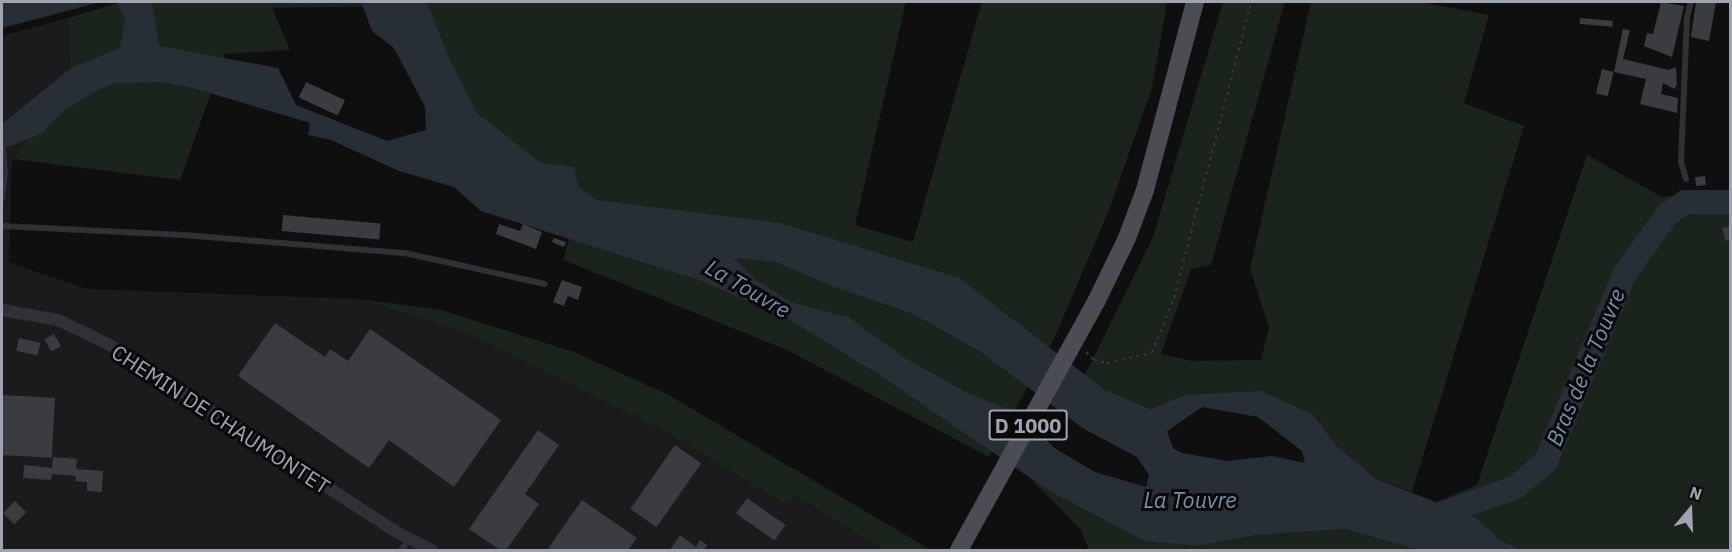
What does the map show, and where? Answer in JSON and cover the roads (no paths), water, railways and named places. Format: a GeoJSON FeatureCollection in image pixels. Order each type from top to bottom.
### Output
{"type":"FeatureCollection","features":[{"type":"Feature","properties":{"kind":"main road","name":"D 1000"},"geometry":{"type":"LineString","coordinates":[[1182,50],[1190,2]]}},
{"type":"Feature","properties":{"kind":"main road","name":"D 1000"},"geometry":{"type":"LineString","coordinates":[[959,550],[1097,300],[1127,238],[1145,190],[1195,2]]}},
{"type":"Feature","properties":{"kind":"street","name":"CHEMIN DE CHAUMONTET"},"geometry":{"type":"LineString","coordinates":[[2,310],[58,320],[108,344],[409,539],[432,550]]}},
{"type":"Feature","properties":{"kind":"lane"},"geometry":{"type":"LineString","coordinates":[[1686,179],[1681,161],[1687,17],[1691,2]]}},
{"type":"Feature","properties":{"kind":"lane"},"geometry":{"type":"LineString","coordinates":[[2,139],[4,162],[2,199]]}},
{"type":"Feature","properties":{"kind":"lane"},"geometry":{"type":"LineString","coordinates":[[2,226],[184,235],[405,253],[545,284]]}},
{"type":"Feature","properties":{"kind":"lane"},"geometry":{"type":"LineString","coordinates":[[401,550],[409,539]]}},
{"type":"Feature","properties":{"kind":"water"},"geometry":{"type":"Polygon","coordinates":[[[2,2],[101,2],[2,28],[2,2]]]}},
{"type":"Feature","properties":{"kind":"water","name":"La Touvre"},"geometry":{"type":"Polygon","coordinates":[[[117,2],[152,2],[159,46],[278,68],[296,105],[387,141],[426,130],[425,107],[394,48],[372,31],[361,2],[427,2],[448,56],[477,113],[541,163],[574,167],[578,186],[596,200],[780,223],[959,278],[1105,390],[1150,409],[1185,395],[1261,391],[1314,415],[1336,445],[1376,479],[1475,517],[1498,538],[1520,550],[1417,550],[1346,529],[1256,535],[1199,546],[1145,541],[1051,492],[878,374],[792,321],[702,281],[481,211],[454,187],[399,171],[331,140],[308,135],[310,123],[193,88],[163,82],[116,83],[97,90],[61,113],[41,134],[2,149],[2,124],[71,68],[120,48],[125,20],[117,2]],[[734,258],[756,280],[790,302],[850,318],[905,358],[967,393],[1017,413],[1056,449],[1095,472],[1146,487],[1149,475],[1137,457],[1084,429],[978,350],[911,313],[832,286],[776,262],[734,258]],[[1202,407],[1167,431],[1173,448],[1182,453],[1228,461],[1272,456],[1305,463],[1302,451],[1258,417],[1202,407]]]}},
{"type":"Feature","properties":{"kind":"waterway","name":"Bras de la Touvre"},"geometry":{"type":"LineString","coordinates":[[1424,520],[1516,487],[1546,461],[1625,273],[1667,215],[1685,202],[1730,202]]}}]}
